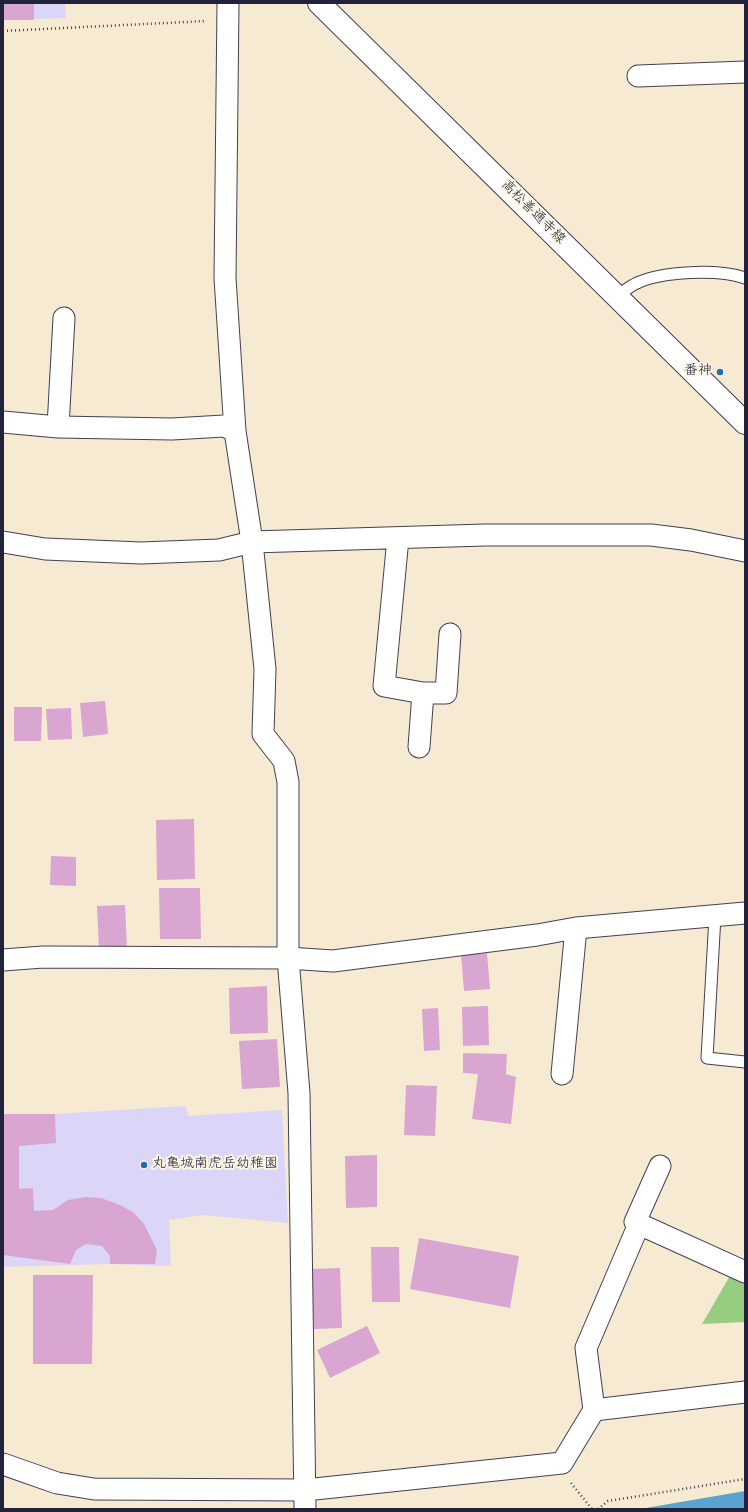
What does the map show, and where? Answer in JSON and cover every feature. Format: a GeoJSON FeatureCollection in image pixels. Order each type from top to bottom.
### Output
{"type":"FeatureCollection","features":[{"type":"Feature","properties":{"kind":"main road","name":"高松善通寺線"},"geometry":{"type":"LineString","coordinates":[[319,3],[745,424]]}},
{"type":"Feature","properties":{"kind":"street"},"geometry":{"type":"LineString","coordinates":[[228,12],[225,278],[235,431],[252,542],[264,669],[263,734],[284,761],[288,782],[288,958],[299,1093],[305,1500]]}},
{"type":"Feature","properties":{"kind":"street"},"geometry":{"type":"LineString","coordinates":[[638,76],[745,72]]}},
{"type":"Feature","properties":{"kind":"street"},"geometry":{"type":"LineString","coordinates":[[58,427],[64,318]]}},
{"type":"Feature","properties":{"kind":"street"},"geometry":{"type":"LineString","coordinates":[[3,422],[58,427],[172,429],[224,426],[235,431]]}},
{"type":"Feature","properties":{"kind":"street"},"geometry":{"type":"LineString","coordinates":[[3,542],[45,549],[141,554],[219,550],[252,542],[485,535],[651,535],[691,540],[745,551]]}},
{"type":"Feature","properties":{"kind":"street"},"geometry":{"type":"LineString","coordinates":[[398,538],[384,686],[422,693],[446,693],[450,634]]}},
{"type":"Feature","properties":{"kind":"street"},"geometry":{"type":"LineString","coordinates":[[419,747],[422,693]]}},
{"type":"Feature","properties":{"kind":"street"},"geometry":{"type":"LineString","coordinates":[[3,960],[43,957],[288,958],[333,961],[536,935],[576,928],[745,913]]}},
{"type":"Feature","properties":{"kind":"street"},"geometry":{"type":"LineString","coordinates":[[562,1074],[576,928]]}},
{"type":"Feature","properties":{"kind":"street"},"geometry":{"type":"LineString","coordinates":[[660,1166],[635,1222],[745,1272]]}},
{"type":"Feature","properties":{"kind":"street"},"geometry":{"type":"LineString","coordinates":[[3,1464],[57,1483],[94,1489],[305,1500],[562,1463],[594,1410],[586,1348],[639,1224]]}},
{"type":"Feature","properties":{"kind":"street"},"geometry":{"type":"LineString","coordinates":[[594,1410],[745,1392]]}},
{"type":"Feature","properties":{"kind":"lane"},"geometry":{"type":"LineString","coordinates":[[616,297],[636,283],[656,277],[719,272],[745,278]]}},
{"type":"Feature","properties":{"kind":"lane"},"geometry":{"type":"LineString","coordinates":[[715,916],[707,1058],[745,1062]]}},
{"type":"Feature","properties":{"kind":"path"},"geometry":{"type":"LineString","coordinates":[[3,31],[228,12]]}},
{"type":"Feature","properties":{"kind":"path"},"geometry":{"type":"LineString","coordinates":[[562,1463],[567,1478],[592,1509]]}},
{"type":"Feature","properties":{"kind":"path"},"geometry":{"type":"LineString","coordinates":[[598,1509],[608,1502],[745,1478]]}},
{"type":"Feature","properties":{"kind":"shaded area"},"geometry":{"type":"Polygon","coordinates":[[[3,3],[65,3],[66,18],[3,20],[3,3]]]}},
{"type":"Feature","properties":{"kind":"shaded area","name":"丸亀城南虎岳幼稚園"},"geometry":{"type":"Polygon","coordinates":[[[186,1106],[188,1116],[282,1110],[288,1223],[203,1215],[169,1220],[171,1266],[110,1264],[3,1267],[3,1114],[55,1114],[186,1106]]]}},
{"type":"Feature","properties":{"kind":"green space"},"geometry":{"type":"Polygon","coordinates":[[[731,1274],[745,1281],[745,1322],[702,1324],[731,1274]]]}},
{"type":"Feature","properties":{"kind":"water"},"geometry":{"type":"Polygon","coordinates":[[[745,1491],[745,1509],[640,1509],[745,1491]]]}},
{"type":"Feature","properties":{"kind":"building"},"geometry":{"type":"Polygon","coordinates":[[[3,3],[34,3],[34,20],[3,20],[3,3]]]}},
{"type":"Feature","properties":{"kind":"building"},"geometry":{"type":"Polygon","coordinates":[[[105,701],[108,734],[83,737],[80,703],[105,701]]]}},
{"type":"Feature","properties":{"kind":"building"},"geometry":{"type":"Polygon","coordinates":[[[14,707],[42,707],[41,741],[14,741],[14,707]]]}},
{"type":"Feature","properties":{"kind":"building"},"geometry":{"type":"Polygon","coordinates":[[[71,708],[72,739],[48,740],[46,709],[71,708]]]}},
{"type":"Feature","properties":{"kind":"building"},"geometry":{"type":"Polygon","coordinates":[[[194,819],[195,879],[157,880],[156,820],[194,819]]]}},
{"type":"Feature","properties":{"kind":"building"},"geometry":{"type":"Polygon","coordinates":[[[51,856],[76,857],[76,886],[50,885],[51,856]]]}},
{"type":"Feature","properties":{"kind":"building"},"geometry":{"type":"Polygon","coordinates":[[[159,888],[200,888],[201,939],[160,939],[159,888]]]}},
{"type":"Feature","properties":{"kind":"building"},"geometry":{"type":"Polygon","coordinates":[[[125,905],[127,948],[99,949],[97,906],[125,905]]]}},
{"type":"Feature","properties":{"kind":"building"},"geometry":{"type":"Polygon","coordinates":[[[487,953],[490,989],[464,991],[461,955],[487,953]]]}},
{"type":"Feature","properties":{"kind":"building"},"geometry":{"type":"Polygon","coordinates":[[[267,986],[268,1033],[230,1034],[229,988],[267,986]]]}},
{"type":"Feature","properties":{"kind":"building"},"geometry":{"type":"Polygon","coordinates":[[[488,1006],[489,1045],[463,1046],[462,1007],[488,1006]]]}},
{"type":"Feature","properties":{"kind":"building"},"geometry":{"type":"Polygon","coordinates":[[[438,1008],[440,1050],[424,1051],[422,1009],[438,1008]]]}},
{"type":"Feature","properties":{"kind":"building"},"geometry":{"type":"Polygon","coordinates":[[[277,1039],[280,1087],[242,1089],[239,1041],[277,1039]]]}},
{"type":"Feature","properties":{"kind":"building"},"geometry":{"type":"Polygon","coordinates":[[[463,1053],[507,1054],[506,1074],[516,1077],[511,1124],[472,1119],[478,1074],[463,1073],[463,1053]]]}},
{"type":"Feature","properties":{"kind":"building"},"geometry":{"type":"Polygon","coordinates":[[[406,1085],[437,1086],[435,1136],[404,1135],[406,1085]]]}},
{"type":"Feature","properties":{"kind":"building"},"geometry":{"type":"Polygon","coordinates":[[[3,1114],[55,1114],[56,1143],[19,1146],[19,1189],[33,1188],[34,1211],[53,1210],[68,1200],[85,1197],[101,1198],[120,1205],[133,1212],[144,1224],[157,1250],[155,1264],[110,1264],[110,1256],[102,1246],[86,1244],[76,1250],[70,1264],[3,1255],[3,1114]]]}},
{"type":"Feature","properties":{"kind":"building"},"geometry":{"type":"Polygon","coordinates":[[[377,1155],[377,1207],[346,1208],[345,1156],[377,1155]]]}},
{"type":"Feature","properties":{"kind":"building"},"geometry":{"type":"Polygon","coordinates":[[[419,1238],[519,1256],[510,1308],[410,1289],[419,1238]]]}},
{"type":"Feature","properties":{"kind":"building"},"geometry":{"type":"Polygon","coordinates":[[[371,1247],[399,1247],[400,1302],[372,1302],[371,1247]]]}},
{"type":"Feature","properties":{"kind":"building"},"geometry":{"type":"Polygon","coordinates":[[[340,1268],[342,1328],[314,1329],[312,1269],[340,1268]]]}},
{"type":"Feature","properties":{"kind":"building"},"geometry":{"type":"Polygon","coordinates":[[[33,1275],[93,1275],[92,1364],[33,1364],[33,1275]]]}},
{"type":"Feature","properties":{"kind":"building"},"geometry":{"type":"Polygon","coordinates":[[[367,1326],[380,1353],[330,1378],[317,1350],[367,1326]]]}},
{"type":"Feature","properties":{"kind":"place","name":"番神"},"geometry":{"type":"Point","coordinates":[720,372]}},
{"type":"Feature","properties":{"kind":"place","name":"丸亀城南虎岳幼稚園"},"geometry":{"type":"Point","coordinates":[144,1165]}}]}
